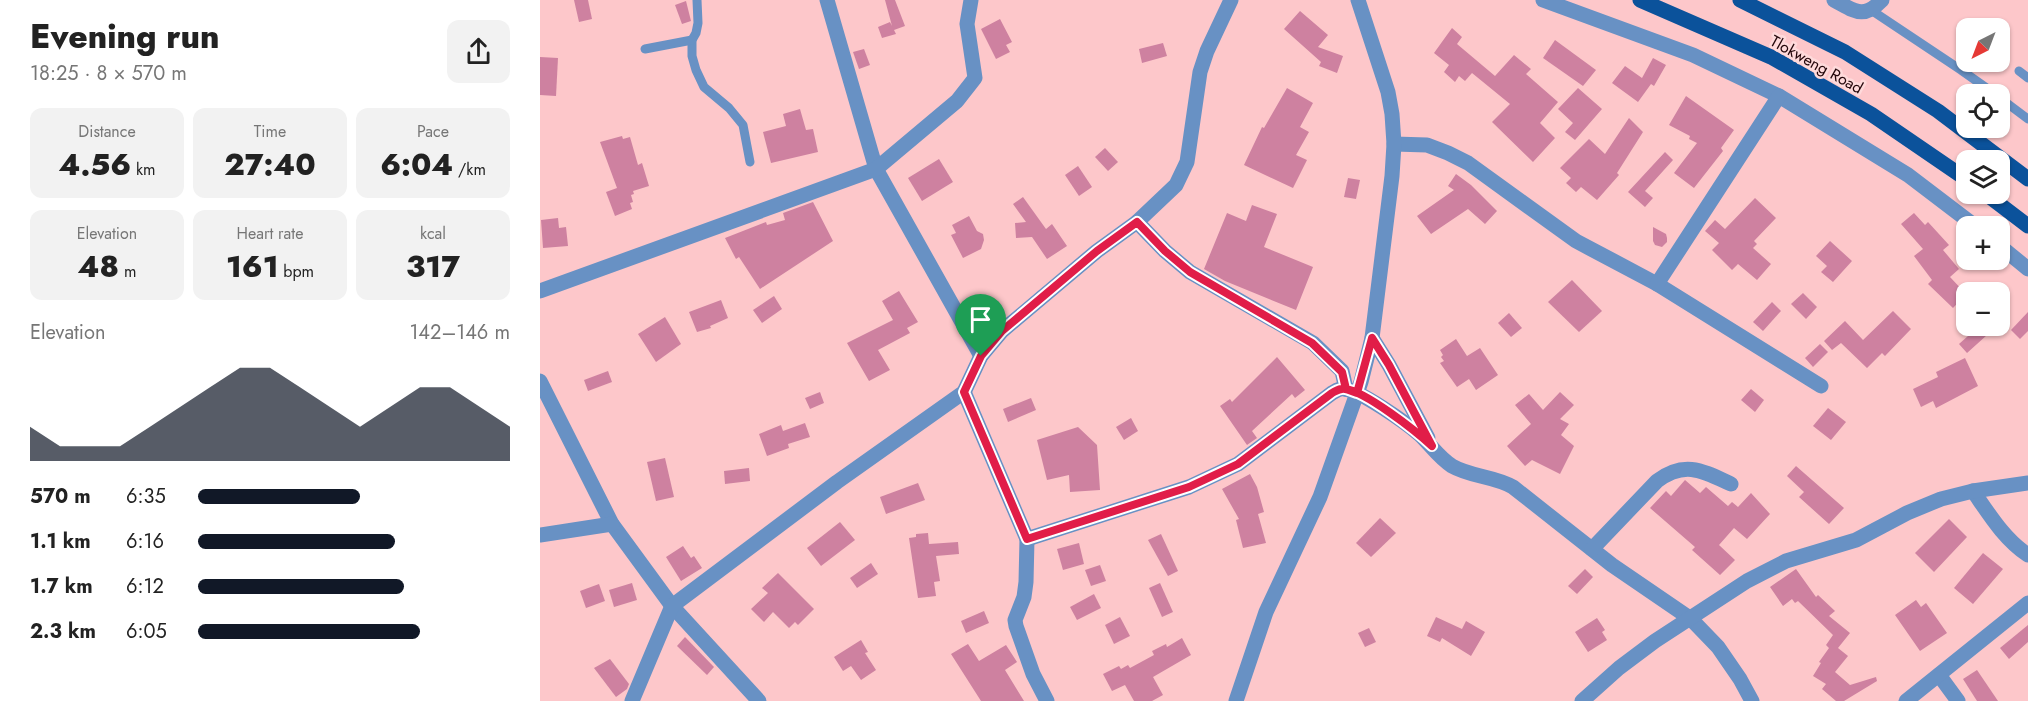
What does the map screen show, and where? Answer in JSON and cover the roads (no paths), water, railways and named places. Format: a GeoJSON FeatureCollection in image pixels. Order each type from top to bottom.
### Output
{"type":"FeatureCollection","features":[{"type":"Feature","properties":{"kind":"main road","name":"Tlokweng Road"},"geometry":{"type":"LineString","coordinates":[[1640,0],[1772,57],[1871,114],[1956,172]]}},
{"type":"Feature","properties":{"kind":"main road","name":"Tlokweng Road"},"geometry":{"type":"LineString","coordinates":[[1740,0],[1845,52],[1938,111],[2028,179]]}},
{"type":"Feature","properties":{"kind":"main road"},"geometry":{"type":"LineString","coordinates":[[1999,204],[2028,226]]}},
{"type":"Feature","properties":{"kind":"street"},"geometry":{"type":"LineString","coordinates":[[827,0],[876,169],[981,356]]}},
{"type":"Feature","properties":{"kind":"street"},"geometry":{"type":"LineString","coordinates":[[540,291],[876,169],[957,101],[975,78],[967,24],[971,0]]}},
{"type":"Feature","properties":{"kind":"street"},"geometry":{"type":"LineString","coordinates":[[632,701],[672,606],[837,482],[964,392],[981,356],[1002,331],[1097,251],[1137,222],[1176,185],[1187,162],[1200,72],[1206,51],[1231,0]]}},
{"type":"Feature","properties":{"kind":"street"},"geometry":{"type":"LineString","coordinates":[[1236,701],[1266,612],[1320,496],[1351,391],[1372,338],[1394,144],[1388,92],[1358,0]]}},
{"type":"Feature","properties":{"kind":"street"},"geometry":{"type":"LineString","coordinates":[[1543,0],[1693,55],[1779,96],[1908,175],[1962,216]]}},
{"type":"Feature","properties":{"kind":"street"},"geometry":{"type":"LineString","coordinates":[[1834,0],[1858,12],[1866,13],[1877,5]]}},
{"type":"Feature","properties":{"kind":"street"},"geometry":{"type":"LineString","coordinates":[[1657,284],[1779,96]]}},
{"type":"Feature","properties":{"kind":"street"},"geometry":{"type":"LineString","coordinates":[[1394,144],[1427,145],[1468,163],[1576,241],[1657,284],[1821,386]]}},
{"type":"Feature","properties":{"kind":"street"},"geometry":{"type":"LineString","coordinates":[[1137,222],[1165,251],[1190,272],[1312,343],[1342,372],[1351,391]]}},
{"type":"Feature","properties":{"kind":"street"},"geometry":{"type":"LineString","coordinates":[[2010,255],[2028,270]]}},
{"type":"Feature","properties":{"kind":"street"},"geometry":{"type":"LineString","coordinates":[[1372,338],[1432,446]]}},
{"type":"Feature","properties":{"kind":"street"},"geometry":{"type":"LineString","coordinates":[[540,381],[612,524],[672,606],[759,701]]}},
{"type":"Feature","properties":{"kind":"street"},"geometry":{"type":"LineString","coordinates":[[1027,539],[1189,487],[1213,477],[1238,464],[1332,393],[1340,389],[1351,391],[1404,422],[1454,467],[1495,478],[1513,487],[1592,549],[1691,619],[1718,647],[1752,701]]}},
{"type":"Feature","properties":{"kind":"street"},"geometry":{"type":"LineString","coordinates":[[964,392],[1027,539],[1024,597],[1015,620],[1033,674],[1047,701]]}},
{"type":"Feature","properties":{"kind":"street"},"geometry":{"type":"LineString","coordinates":[[1592,549],[1667,473],[1678,469],[1707,472],[1731,484]]}},
{"type":"Feature","properties":{"kind":"street"},"geometry":{"type":"LineString","coordinates":[[1582,701],[1619,668],[1655,641],[1746,581],[1786,561],[1856,540],[1907,513],[1941,499],[1973,491],[2028,483]]}},
{"type":"Feature","properties":{"kind":"street"},"geometry":{"type":"LineString","coordinates":[[1973,491],[2005,535],[2017,548],[2028,555]]}},
{"type":"Feature","properties":{"kind":"street"},"geometry":{"type":"LineString","coordinates":[[540,535],[612,524]]}},
{"type":"Feature","properties":{"kind":"street"},"geometry":{"type":"LineString","coordinates":[[1906,701],[2028,603]]}},
{"type":"Feature","properties":{"kind":"street"},"geometry":{"type":"LineString","coordinates":[[1939,675],[1958,701]]}},
{"type":"Feature","properties":{"kind":"lane"},"geometry":{"type":"LineString","coordinates":[[697,0],[698,23],[692,40],[692,56],[704,87],[729,108],[743,125],[750,162]]}},
{"type":"Feature","properties":{"kind":"lane"},"geometry":{"type":"LineString","coordinates":[[1877,5],[1981,84]]}},
{"type":"Feature","properties":{"kind":"lane"},"geometry":{"type":"LineString","coordinates":[[645,49],[692,40]]}},
{"type":"Feature","properties":{"kind":"lane"},"geometry":{"type":"LineString","coordinates":[[2019,71],[2028,78]]}},
{"type":"Feature","properties":{"kind":"lane"},"geometry":{"type":"LineString","coordinates":[[2010,106],[2028,119]]}}]}
